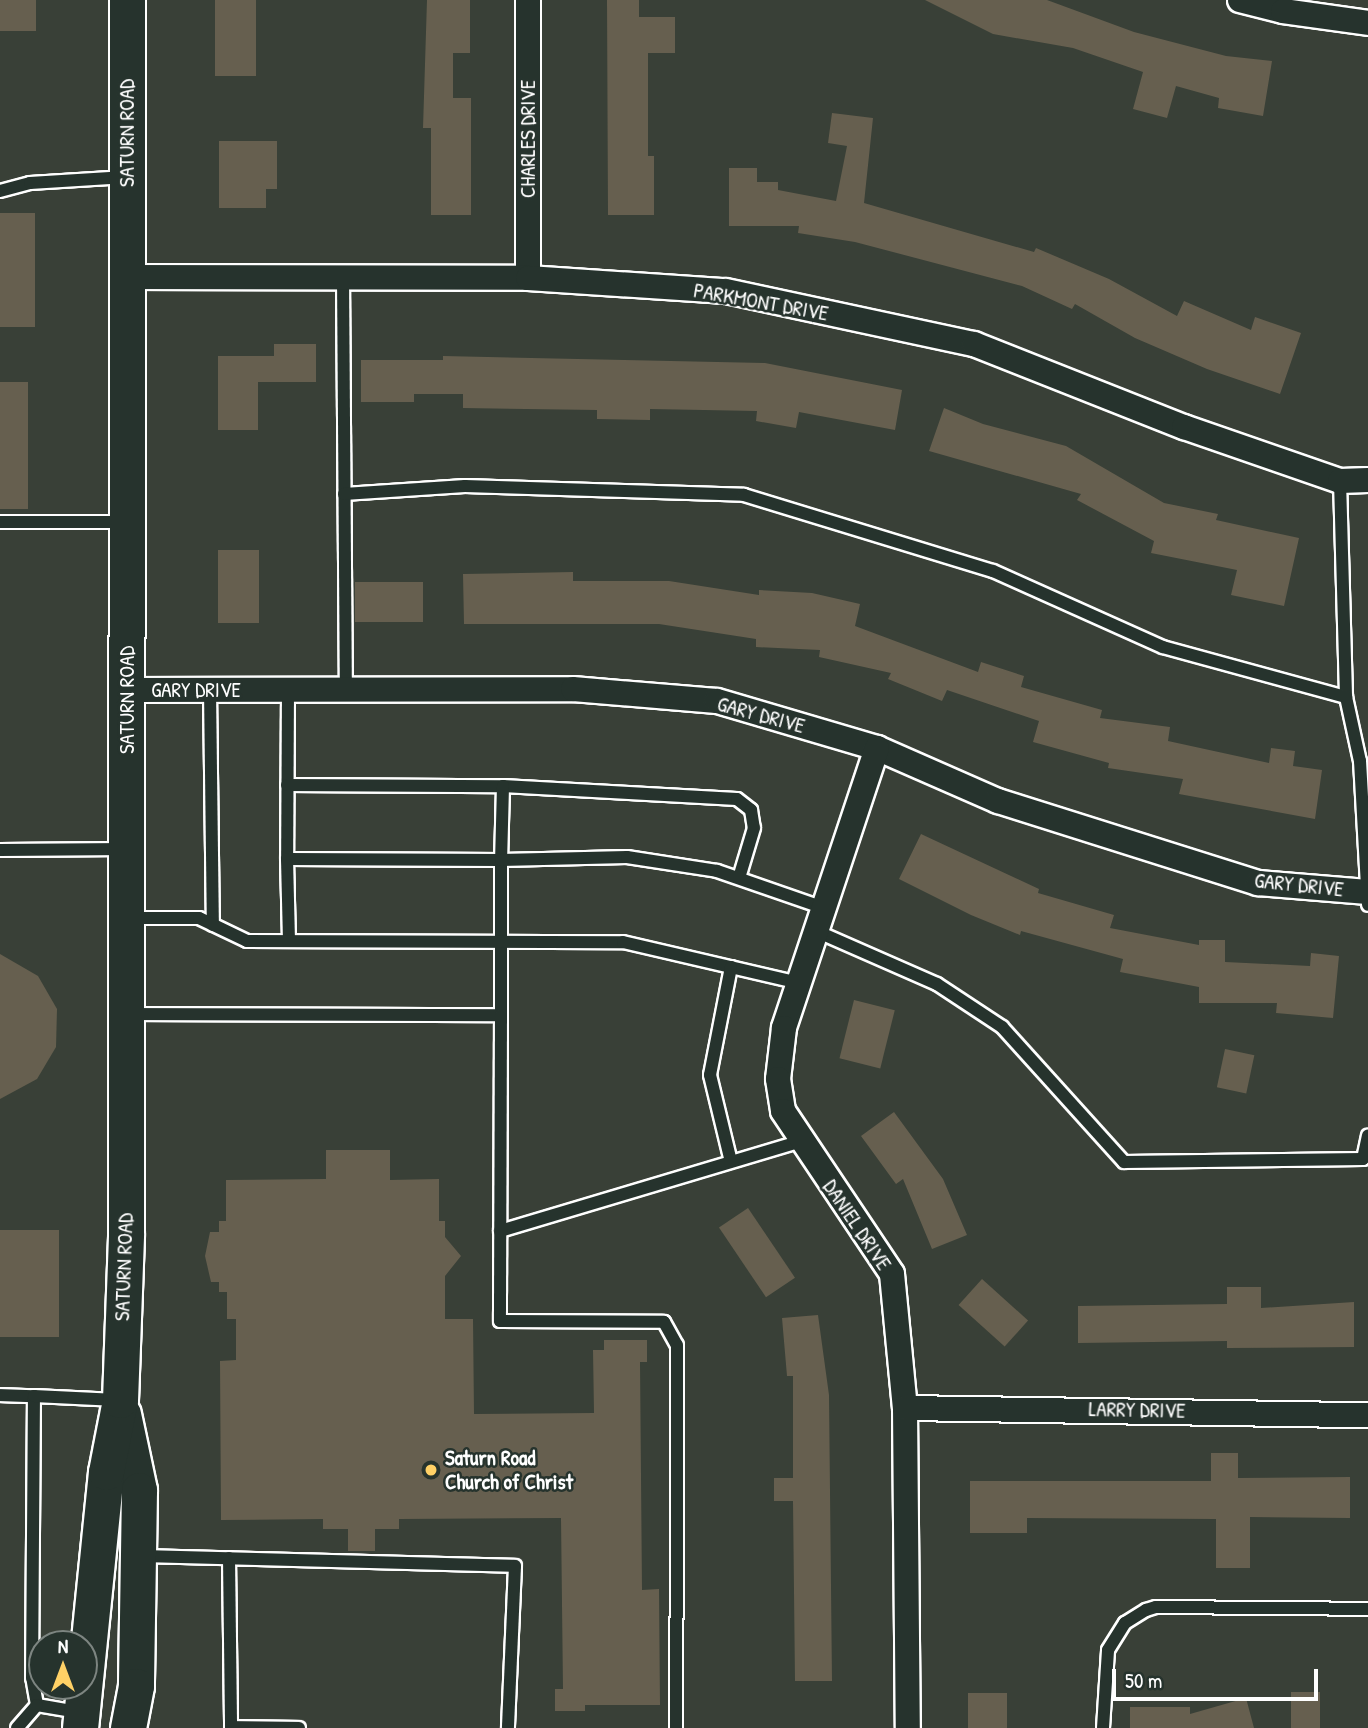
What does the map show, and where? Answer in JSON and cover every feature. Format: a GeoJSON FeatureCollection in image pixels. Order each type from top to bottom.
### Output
{"type":"FeatureCollection","features":[{"type":"Feature","properties":{"kind":"street","name":"SATURN ROAD"},"geometry":{"type":"LineString","coordinates":[[81,1720],[106,1472],[120,1400],[129,1014],[127,0]]}},
{"type":"Feature","properties":{"kind":"street","name":"CHARLES DRIVE"},"geometry":{"type":"LineString","coordinates":[[528,0],[528,278]]}},
{"type":"Feature","properties":{"kind":"street"},"geometry":{"type":"LineString","coordinates":[[1240,0],[1283,11],[1368,23]]}},
{"type":"Feature","properties":{"kind":"street","name":"PARKMONT DRIVE"},"geometry":{"type":"LineString","coordinates":[[126,277],[528,278],[726,291],[974,344],[1184,427],[1340,481],[1368,480]]}},
{"type":"Feature","properties":{"kind":"street","name":"GARY DRIVE"},"geometry":{"type":"LineString","coordinates":[[127,690],[573,689],[718,701],[877,748],[999,801],[1258,883],[1368,892]]}},
{"type":"Feature","properties":{"kind":"street","name":"DANIEL DRIVE"},"geometry":{"type":"LineString","coordinates":[[877,748],[784,1028],[778,1079],[783,1111],[891,1274],[905,1408],[908,1728]]}},
{"type":"Feature","properties":{"kind":"street","name":"SATURN ROAD"},"geometry":{"type":"LineString","coordinates":[[120,1400],[139,1490],[136,1686],[128,1728]]}},
{"type":"Feature","properties":{"kind":"street","name":"LARRY DRIVE"},"geometry":{"type":"LineString","coordinates":[[905,1408],[1368,1415]]}},
{"type":"Feature","properties":{"kind":"lane"},"geometry":{"type":"LineString","coordinates":[[0,191],[30,183],[126,177]]}},
{"type":"Feature","properties":{"kind":"lane"},"geometry":{"type":"LineString","coordinates":[[342,277],[346,689]]}},
{"type":"Feature","properties":{"kind":"lane"},"geometry":{"type":"LineString","coordinates":[[1340,481],[1346,697],[1360,761],[1368,905]]}},
{"type":"Feature","properties":{"kind":"lane"},"geometry":{"type":"LineString","coordinates":[[344,494],[465,486],[744,495],[993,571],[1163,647],[1346,697]]}},
{"type":"Feature","properties":{"kind":"lane"},"geometry":{"type":"LineString","coordinates":[[0,522],[128,522]]}},
{"type":"Feature","properties":{"kind":"lane"},"geometry":{"type":"LineString","coordinates":[[210,690],[213,925]]}},
{"type":"Feature","properties":{"kind":"lane"},"geometry":{"type":"LineString","coordinates":[[288,690],[289,941]]}},
{"type":"Feature","properties":{"kind":"lane"},"geometry":{"type":"LineString","coordinates":[[287,785],[503,786],[737,799],[751,810],[754,828],[739,878]]}},
{"type":"Feature","properties":{"kind":"lane"},"geometry":{"type":"LineString","coordinates":[[503,786],[500,1321],[664,1322],[677,1345],[676,1728]]}},
{"type":"Feature","properties":{"kind":"lane"},"geometry":{"type":"LineString","coordinates":[[0,850],[128,849]]}},
{"type":"Feature","properties":{"kind":"lane"},"geometry":{"type":"LineString","coordinates":[[287,859],[501,860],[627,857],[739,878],[824,908]]}},
{"type":"Feature","properties":{"kind":"lane"},"geometry":{"type":"LineString","coordinates":[[128,918],[199,918],[247,941],[623,942],[799,983]]}},
{"type":"Feature","properties":{"kind":"lane"},"geometry":{"type":"LineString","coordinates":[[816,932],[937,984],[1002,1027],[1124,1162],[1363,1159],[1368,1136]]}},
{"type":"Feature","properties":{"kind":"lane"},"geometry":{"type":"LineString","coordinates":[[731,967],[710,1075],[731,1162]]}},
{"type":"Feature","properties":{"kind":"lane"},"geometry":{"type":"LineString","coordinates":[[129,1014],[501,1015]]}},
{"type":"Feature","properties":{"kind":"lane"},"geometry":{"type":"LineString","coordinates":[[500,1231],[801,1141]]}},
{"type":"Feature","properties":{"kind":"lane"},"geometry":{"type":"LineString","coordinates":[[0,1395],[120,1400]]}},
{"type":"Feature","properties":{"kind":"lane"},"geometry":{"type":"LineString","coordinates":[[34,1396],[32,1678],[37,1705]]}},
{"type":"Feature","properties":{"kind":"lane"},"geometry":{"type":"LineString","coordinates":[[139,1556],[515,1566],[508,1728]]}},
{"type":"Feature","properties":{"kind":"lane"},"geometry":{"type":"LineString","coordinates":[[229,1558],[231,1727],[299,1728]]}},
{"type":"Feature","properties":{"kind":"lane"},"geometry":{"type":"LineString","coordinates":[[1103,1728],[1108,1650],[1125,1623],[1146,1610],[1368,1609]]}},
{"type":"Feature","properties":{"kind":"lane"},"geometry":{"type":"LineString","coordinates":[[37,1705],[81,1720]]}},
{"type":"Feature","properties":{"kind":"lane"},"geometry":{"type":"LineString","coordinates":[[18,1728],[37,1705]]}},
{"type":"Feature","properties":{"kind":"building"},"geometry":{"type":"Polygon","coordinates":[[[0,0],[36,0],[36,31],[0,31],[0,0]]]}},
{"type":"Feature","properties":{"kind":"building"},"geometry":{"type":"Polygon","coordinates":[[[215,0],[256,0],[256,76],[215,76],[215,0]]]}},
{"type":"Feature","properties":{"kind":"building"},"geometry":{"type":"Polygon","coordinates":[[[427,0],[470,0],[470,53],[453,53],[453,98],[471,98],[471,215],[431,215],[431,128],[423,128],[427,0]]]}},
{"type":"Feature","properties":{"kind":"building"},"geometry":{"type":"Polygon","coordinates":[[[607,0],[639,0],[639,17],[675,17],[675,53],[648,53],[648,156],[654,156],[654,215],[608,215],[607,0]]]}},
{"type":"Feature","properties":{"kind":"building"},"geometry":{"type":"Polygon","coordinates":[[[925,0],[1047,0],[1134,32],[1226,56],[1272,61],[1263,116],[1218,108],[1219,98],[1176,86],[1167,118],[1133,109],[1143,72],[1073,48],[993,34],[925,0]]]}},
{"type":"Feature","properties":{"kind":"building"},"geometry":{"type":"Polygon","coordinates":[[[832,113],[873,118],[864,203],[1034,252],[1036,248],[1109,279],[1177,316],[1184,301],[1251,330],[1255,317],[1301,333],[1280,394],[1207,369],[1135,338],[1075,304],[1072,309],[1022,286],[855,242],[798,233],[799,226],[729,226],[729,168],[757,168],[757,182],[778,182],[778,190],[836,201],[847,146],[828,143],[832,113]]]}},
{"type":"Feature","properties":{"kind":"building"},"geometry":{"type":"Polygon","coordinates":[[[219,141],[277,141],[277,189],[266,189],[266,208],[219,208],[219,141]]]}},
{"type":"Feature","properties":{"kind":"building"},"geometry":{"type":"Polygon","coordinates":[[[0,213],[35,213],[35,327],[0,327],[0,213]]]}},
{"type":"Feature","properties":{"kind":"building"},"geometry":{"type":"Polygon","coordinates":[[[274,344],[316,344],[316,382],[258,382],[258,430],[218,430],[218,356],[274,356],[274,344]]]}},
{"type":"Feature","properties":{"kind":"building"},"geometry":{"type":"Polygon","coordinates":[[[443,356],[765,363],[902,390],[895,430],[799,412],[796,428],[756,421],[757,411],[650,409],[650,420],[597,419],[597,410],[463,408],[463,394],[414,394],[414,402],[361,402],[361,360],[443,360],[443,356]]]}},
{"type":"Feature","properties":{"kind":"building"},"geometry":{"type":"Polygon","coordinates":[[[0,382],[28,382],[28,509],[0,509],[0,382]]]}},
{"type":"Feature","properties":{"kind":"building"},"geometry":{"type":"Polygon","coordinates":[[[944,408],[983,424],[1066,446],[1164,503],[1218,514],[1216,520],[1299,538],[1284,606],[1231,595],[1237,570],[1151,553],[1154,541],[1077,500],[1081,494],[929,451],[944,408]]]}},
{"type":"Feature","properties":{"kind":"building"},"geometry":{"type":"Polygon","coordinates":[[[218,550],[259,550],[259,623],[218,623],[218,550]]]}},
{"type":"Feature","properties":{"kind":"building"},"geometry":{"type":"Polygon","coordinates":[[[573,572],[573,581],[669,581],[759,595],[759,590],[812,593],[860,604],[855,626],[978,672],[981,662],[1024,676],[1021,687],[1102,710],[1100,718],[1170,727],[1168,741],[1269,763],[1271,748],[1295,751],[1293,766],[1322,770],[1315,819],[1179,794],[1183,779],[1108,768],[1109,763],[1033,742],[1039,721],[947,690],[942,701],[888,679],[891,673],[819,657],[820,650],[756,647],[756,639],[659,624],[464,624],[463,574],[573,572]]]}},
{"type":"Feature","properties":{"kind":"building"},"geometry":{"type":"Polygon","coordinates":[[[355,582],[423,582],[423,622],[355,622],[355,582]]]}},
{"type":"Feature","properties":{"kind":"building"},"geometry":{"type":"Polygon","coordinates":[[[921,834],[1039,889],[1038,893],[1114,915],[1110,928],[1199,945],[1199,940],[1225,940],[1225,962],[1310,966],[1311,953],[1339,956],[1333,1018],[1276,1013],[1277,1003],[1199,1003],[1199,987],[1120,972],[1123,959],[1021,931],[1020,935],[971,915],[899,879],[921,834]]]}},
{"type":"Feature","properties":{"kind":"building"},"geometry":{"type":"Polygon","coordinates":[[[0,954],[38,976],[57,1009],[56,1047],[37,1079],[0,1099],[0,954]]]}},
{"type":"Feature","properties":{"kind":"building"},"geometry":{"type":"Polygon","coordinates":[[[854,1000],[895,1010],[880,1068],[839,1058],[854,1000]]]}},
{"type":"Feature","properties":{"kind":"building"},"geometry":{"type":"Polygon","coordinates":[[[1225,1049],[1254,1055],[1246,1093],[1217,1087],[1225,1049]]]}},
{"type":"Feature","properties":{"kind":"building"},"geometry":{"type":"Polygon","coordinates":[[[894,1112],[943,1179],[967,1235],[932,1249],[903,1179],[896,1184],[861,1136],[894,1112]]]}},
{"type":"Feature","properties":{"kind":"building","name":"Saturn Road Church of Christ"},"geometry":{"type":"Polygon","coordinates":[[[326,1150],[390,1150],[390,1180],[439,1179],[439,1221],[445,1221],[445,1237],[461,1256],[445,1276],[445,1319],[473,1319],[474,1414],[594,1413],[593,1350],[604,1350],[604,1340],[647,1340],[647,1362],[640,1362],[642,1590],[659,1589],[660,1705],[585,1705],[585,1711],[555,1711],[555,1689],[563,1689],[561,1518],[399,1519],[399,1529],[375,1529],[375,1551],[348,1551],[348,1529],[323,1529],[323,1519],[221,1520],[220,1361],[236,1360],[236,1319],[227,1319],[227,1292],[219,1292],[219,1282],[211,1282],[205,1256],[210,1232],[219,1232],[219,1221],[226,1221],[226,1180],[326,1179],[326,1150]]]}},
{"type":"Feature","properties":{"kind":"building"},"geometry":{"type":"Polygon","coordinates":[[[748,1208],[795,1278],[766,1297],[719,1228],[748,1208]]]}},
{"type":"Feature","properties":{"kind":"building"},"geometry":{"type":"Polygon","coordinates":[[[0,1230],[59,1230],[59,1337],[0,1337],[0,1230]]]}},
{"type":"Feature","properties":{"kind":"building"},"geometry":{"type":"Polygon","coordinates":[[[982,1279],[1028,1320],[1005,1346],[959,1305],[982,1279]]]}},
{"type":"Feature","properties":{"kind":"building"},"geometry":{"type":"Polygon","coordinates":[[[1227,1287],[1261,1287],[1261,1308],[1354,1302],[1354,1347],[1227,1348],[1227,1341],[1078,1343],[1078,1306],[1227,1304],[1227,1287]]]}},
{"type":"Feature","properties":{"kind":"building"},"geometry":{"type":"Polygon","coordinates":[[[818,1315],[829,1395],[832,1681],[795,1681],[793,1501],[774,1501],[774,1478],[793,1478],[793,1376],[787,1376],[782,1318],[818,1315]]]}},
{"type":"Feature","properties":{"kind":"building"},"geometry":{"type":"Polygon","coordinates":[[[1211,1453],[1238,1453],[1238,1478],[1350,1477],[1350,1518],[1250,1517],[1250,1568],[1216,1568],[1216,1519],[1027,1518],[1027,1533],[970,1533],[970,1481],[1211,1481],[1211,1453]]]}},
{"type":"Feature","properties":{"kind":"building"},"geometry":{"type":"Polygon","coordinates":[[[1291,1692],[1320,1692],[1320,1728],[1291,1728],[1291,1692]]]}},
{"type":"Feature","properties":{"kind":"building"},"geometry":{"type":"Polygon","coordinates":[[[968,1693],[1007,1693],[1007,1728],[968,1728],[968,1693]]]}},
{"type":"Feature","properties":{"kind":"building"},"geometry":{"type":"Polygon","coordinates":[[[1246,1698],[1254,1728],[1130,1728],[1130,1707],[1190,1707],[1190,1714],[1246,1698]]]}},
{"type":"Feature","properties":{"kind":"place","name":"Saturn Road Church of Christ"},"geometry":{"type":"Point","coordinates":[431,1470]}}]}
